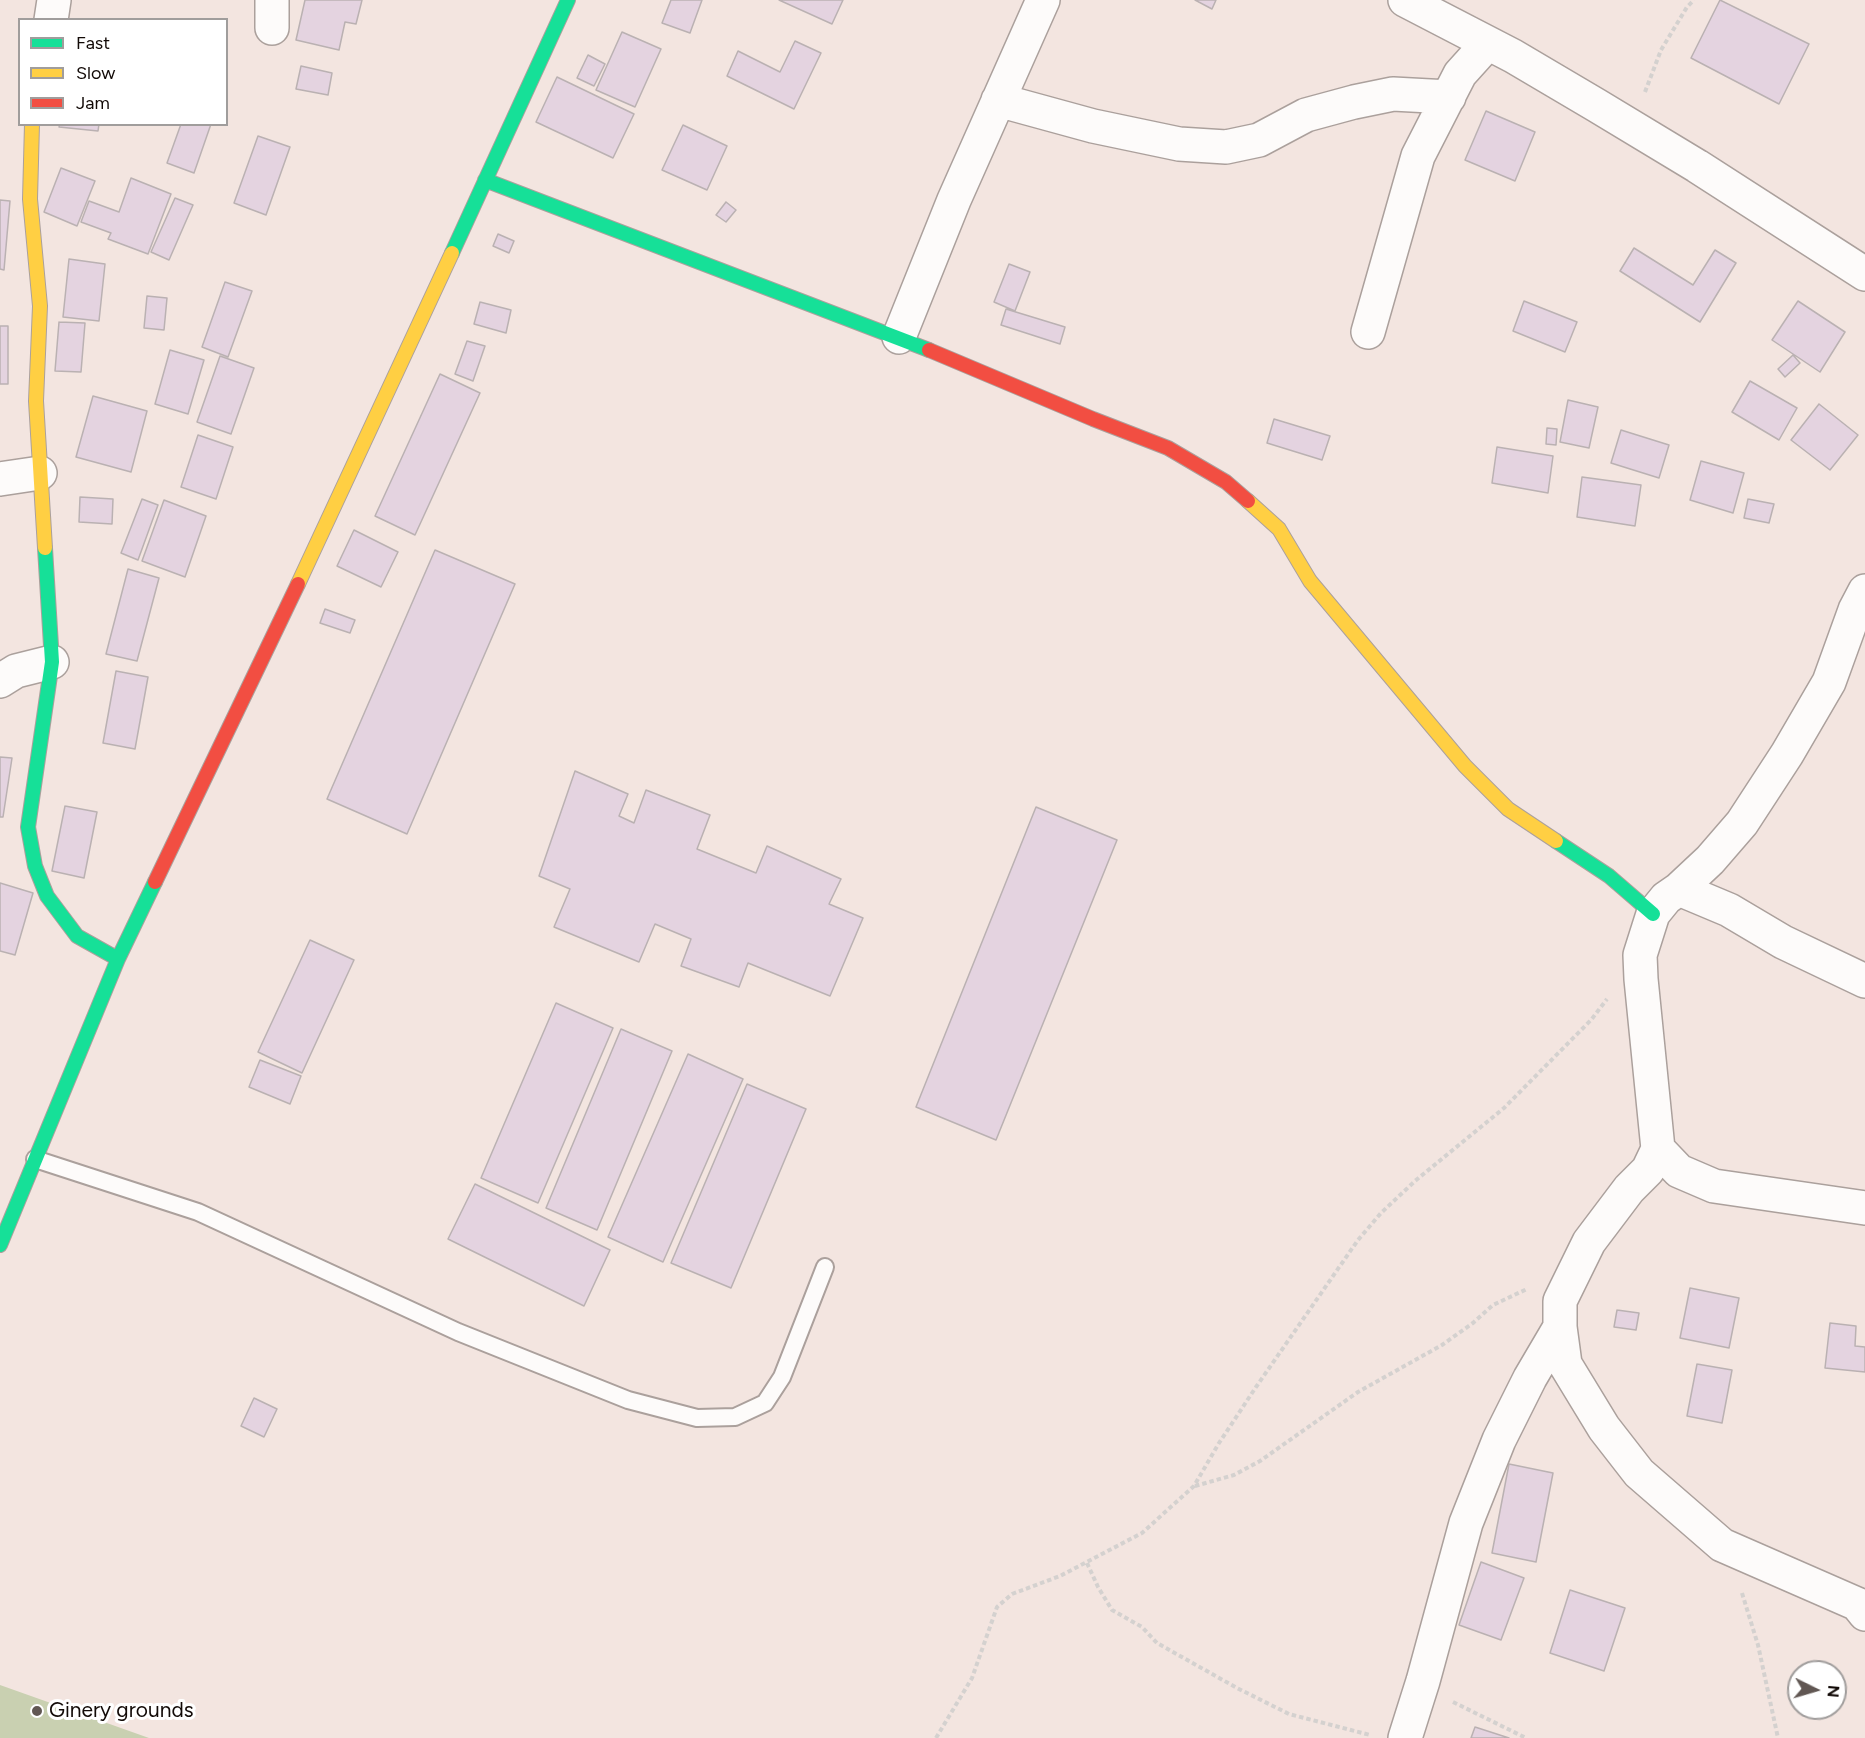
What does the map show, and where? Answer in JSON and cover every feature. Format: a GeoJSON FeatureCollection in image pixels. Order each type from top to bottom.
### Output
{"type":"FeatureCollection","features":[{"type":"Feature","properties":{"kind":"street"},"geometry":{"type":"LineString","coordinates":[[51,18],[54,0]]}},
{"type":"Feature","properties":{"kind":"street"},"geometry":{"type":"LineString","coordinates":[[0,1245],[118,959],[343,489],[567,0]]}},
{"type":"Feature","properties":{"kind":"street"},"geometry":{"type":"LineString","coordinates":[[899,337],[954,200],[1043,0]]}},
{"type":"Feature","properties":{"kind":"street"},"geometry":{"type":"LineString","coordinates":[[1405,0],[1488,43],[1632,126],[1865,274]]}},
{"type":"Feature","properties":{"kind":"street"},"geometry":{"type":"LineString","coordinates":[[1368,332],[1418,156],[1460,74],[1488,43]]}},
{"type":"Feature","properties":{"kind":"street"},"geometry":{"type":"LineString","coordinates":[[998,100],[1093,126],[1179,144],[1226,147],[1259,140],[1306,115],[1354,102],[1393,94],[1449,97]]}},
{"type":"Feature","properties":{"kind":"street"},"geometry":{"type":"LineString","coordinates":[[32,126],[30,198],[40,306],[36,401],[52,662],[28,827],[35,866],[47,896],[77,936],[118,959]]}},
{"type":"Feature","properties":{"kind":"street"},"geometry":{"type":"LineString","coordinates":[[485,180],[899,337],[1093,420],[1168,448],[1226,482],[1279,529],[1310,581],[1465,766],[1508,809],[1608,876],[1653,914]]}},
{"type":"Feature","properties":{"kind":"street"},"geometry":{"type":"LineString","coordinates":[[0,479],[40,473]]}},
{"type":"Feature","properties":{"kind":"street"},"geometry":{"type":"LineString","coordinates":[[1862,1606],[1722,1545],[1639,1473],[1604,1428],[1565,1364],[1560,1327],[1560,1301],[1589,1242],[1629,1189],[1647,1170],[1658,1149],[1640,955],[1653,914],[1666,898],[1710,860],[1742,823],[1787,754],[1829,682],[1854,646],[1855,610],[1865,591]]}},
{"type":"Feature","properties":{"kind":"street"},"geometry":{"type":"LineString","coordinates":[[0,681],[16,671],[52,662]]}},
{"type":"Feature","properties":{"kind":"street"},"geometry":{"type":"LineString","coordinates":[[1679,889],[1729,910],[1783,942],[1865,981]]}},
{"type":"Feature","properties":{"kind":"street"},"geometry":{"type":"LineString","coordinates":[[1658,1149],[1679,1171],[1714,1186],[1857,1201]]}},
{"type":"Feature","properties":{"kind":"street"},"geometry":{"type":"LineString","coordinates":[[1405,1738],[1466,1523],[1499,1440],[1530,1378],[1560,1327]]}},
{"type":"Feature","properties":{"kind":"lane"},"geometry":{"type":"LineString","coordinates":[[34,1159],[198,1212],[458,1332],[628,1400],[697,1418],[735,1417],[765,1402],[782,1377],[825,1267]]}},
{"type":"Feature","properties":{"kind":"path"},"geometry":{"type":"LineString","coordinates":[[1632,126],[1661,50],[1687,7],[1694,0]]}},
{"type":"Feature","properties":{"kind":"path"},"geometry":{"type":"LineString","coordinates":[[936,1738],[972,1678],[997,1607],[1012,1594],[1060,1576],[1142,1533],[1194,1486],[1256,1387],[1358,1240],[1381,1213],[1415,1181],[1504,1108],[1591,1020],[1640,955]]}},
{"type":"Feature","properties":{"kind":"path"},"geometry":{"type":"LineString","coordinates":[[1194,1486],[1234,1475],[1260,1461],[1358,1392],[1442,1346],[1493,1305],[1519,1292],[1573,1276]]}},
{"type":"Feature","properties":{"kind":"path"},"geometry":{"type":"LineString","coordinates":[[1722,1545],[1741,1592],[1758,1645],[1778,1738]]}},
{"type":"Feature","properties":{"kind":"path"},"geometry":{"type":"LineString","coordinates":[[1087,1563],[1112,1610],[1142,1627],[1157,1643],[1288,1714],[1379,1738]]}},
{"type":"Feature","properties":{"kind":"path"},"geometry":{"type":"LineString","coordinates":[[1423,1681],[1437,1694],[1526,1738]]}},
{"type":"Feature","properties":{"kind":"green space","name":"Ginery grounds"},"geometry":{"type":"Polygon","coordinates":[[[0,1685],[149,1738],[0,1738],[0,1685]]]}},
{"type":"Feature","properties":{"kind":"building"},"geometry":{"type":"Polygon","coordinates":[[[305,0],[362,0],[356,24],[345,22],[339,50],[296,40],[305,0]]]}},
{"type":"Feature","properties":{"kind":"building"},"geometry":{"type":"Polygon","coordinates":[[[671,0],[702,0],[690,33],[662,23],[671,0]]]}},
{"type":"Feature","properties":{"kind":"building"},"geometry":{"type":"Polygon","coordinates":[[[779,0],[843,0],[832,24],[779,0]]]}},
{"type":"Feature","properties":{"kind":"building"},"geometry":{"type":"Polygon","coordinates":[[[1195,0],[1216,0],[1212,9],[1195,0]]]}},
{"type":"Feature","properties":{"kind":"building"},"geometry":{"type":"Polygon","coordinates":[[[1720,0],[1809,44],[1779,104],[1691,58],[1720,0]]]}},
{"type":"Feature","properties":{"kind":"building"},"geometry":{"type":"Polygon","coordinates":[[[622,32],[661,49],[635,107],[596,90],[622,32]]]}},
{"type":"Feature","properties":{"kind":"building"},"geometry":{"type":"Polygon","coordinates":[[[795,41],[821,53],[794,109],[727,76],[738,51],[780,72],[795,41]]]}},
{"type":"Feature","properties":{"kind":"building"},"geometry":{"type":"Polygon","coordinates":[[[588,55],[605,64],[594,86],[577,78],[588,55]]]}},
{"type":"Feature","properties":{"kind":"building"},"geometry":{"type":"Polygon","coordinates":[[[301,66],[332,73],[328,95],[296,89],[301,66]]]}},
{"type":"Feature","properties":{"kind":"building"},"geometry":{"type":"Polygon","coordinates":[[[557,77],[634,114],[613,158],[536,122],[557,77]]]}},
{"type":"Feature","properties":{"kind":"building"},"geometry":{"type":"Polygon","coordinates":[[[1486,111],[1535,132],[1515,181],[1465,160],[1486,111]]]}},
{"type":"Feature","properties":{"kind":"building"},"geometry":{"type":"Polygon","coordinates":[[[683,125],[727,146],[707,190],[662,170],[683,125]]]}},
{"type":"Feature","properties":{"kind":"building"},"geometry":{"type":"Polygon","coordinates":[[[59,126],[99,126],[98,131],[59,126]]]}},
{"type":"Feature","properties":{"kind":"building"},"geometry":{"type":"Polygon","coordinates":[[[180,126],[210,126],[194,173],[167,163],[180,126]]]}},
{"type":"Feature","properties":{"kind":"building"},"geometry":{"type":"Polygon","coordinates":[[[258,136],[290,147],[266,215],[234,203],[258,136]]]}},
{"type":"Feature","properties":{"kind":"building"},"geometry":{"type":"Polygon","coordinates":[[[61,168],[95,181],[77,226],[44,212],[61,168]]]}},
{"type":"Feature","properties":{"kind":"building"},"geometry":{"type":"Polygon","coordinates":[[[131,178],[171,194],[148,254],[108,239],[111,233],[81,222],[89,201],[119,212],[131,178]]]}},
{"type":"Feature","properties":{"kind":"building"},"geometry":{"type":"Polygon","coordinates":[[[175,198],[193,205],[169,260],[151,252],[175,198]]]}},
{"type":"Feature","properties":{"kind":"building"},"geometry":{"type":"Polygon","coordinates":[[[0,200],[10,201],[4,270],[0,269],[0,200]]]}},
{"type":"Feature","properties":{"kind":"building"},"geometry":{"type":"Polygon","coordinates":[[[726,202],[736,210],[726,222],[716,215],[726,202]]]}},
{"type":"Feature","properties":{"kind":"building"},"geometry":{"type":"Polygon","coordinates":[[[498,234],[514,241],[509,253],[493,246],[498,234]]]}},
{"type":"Feature","properties":{"kind":"building"},"geometry":{"type":"Polygon","coordinates":[[[1634,248],[1693,285],[1715,250],[1736,263],[1700,322],[1620,271],[1634,248]]]}},
{"type":"Feature","properties":{"kind":"building"},"geometry":{"type":"Polygon","coordinates":[[[69,259],[105,264],[99,321],[63,317],[69,259]]]}},
{"type":"Feature","properties":{"kind":"building"},"geometry":{"type":"Polygon","coordinates":[[[1009,264],[1030,272],[1015,311],[994,302],[1009,264]]]}},
{"type":"Feature","properties":{"kind":"building"},"geometry":{"type":"Polygon","coordinates":[[[225,282],[252,291],[228,357],[202,347],[225,282]]]}},
{"type":"Feature","properties":{"kind":"building"},"geometry":{"type":"Polygon","coordinates":[[[147,296],[167,298],[164,330],[144,328],[147,296]]]}},
{"type":"Feature","properties":{"kind":"building"},"geometry":{"type":"Polygon","coordinates":[[[1524,301],[1577,322],[1565,352],[1513,331],[1524,301]]]}},
{"type":"Feature","properties":{"kind":"building"},"geometry":{"type":"Polygon","coordinates":[[[1798,301],[1845,332],[1820,372],[1772,340],[1798,301]]]}},
{"type":"Feature","properties":{"kind":"building"},"geometry":{"type":"Polygon","coordinates":[[[480,302],[511,310],[506,333],[474,324],[480,302]]]}},
{"type":"Feature","properties":{"kind":"building"},"geometry":{"type":"Polygon","coordinates":[[[1006,309],[1065,327],[1060,344],[1001,325],[1006,309]]]}},
{"type":"Feature","properties":{"kind":"building"},"geometry":{"type":"Polygon","coordinates":[[[59,322],[85,323],[81,372],[55,371],[59,322]]]}},
{"type":"Feature","properties":{"kind":"building"},"geometry":{"type":"Polygon","coordinates":[[[0,326],[8,326],[8,384],[0,384],[0,326]]]}},
{"type":"Feature","properties":{"kind":"building"},"geometry":{"type":"Polygon","coordinates":[[[467,341],[485,346],[473,381],[455,374],[467,341]]]}},
{"type":"Feature","properties":{"kind":"building"},"geometry":{"type":"Polygon","coordinates":[[[170,350],[204,360],[188,414],[155,404],[170,350]]]}},
{"type":"Feature","properties":{"kind":"building"},"geometry":{"type":"Polygon","coordinates":[[[1793,355],[1800,363],[1785,377],[1778,369],[1793,355]]]}},
{"type":"Feature","properties":{"kind":"building"},"geometry":{"type":"Polygon","coordinates":[[[220,356],[254,368],[231,434],[197,422],[220,356]]]}},
{"type":"Feature","properties":{"kind":"building"},"geometry":{"type":"Polygon","coordinates":[[[440,374],[480,393],[415,535],[375,516],[440,374]]]}},
{"type":"Feature","properties":{"kind":"building"},"geometry":{"type":"Polygon","coordinates":[[[1750,381],[1797,408],[1779,440],[1732,412],[1750,381]]]}},
{"type":"Feature","properties":{"kind":"building"},"geometry":{"type":"Polygon","coordinates":[[[93,396],[147,411],[131,472],[76,457],[93,396]]]}},
{"type":"Feature","properties":{"kind":"building"},"geometry":{"type":"Polygon","coordinates":[[[1568,400],[1598,407],[1589,448],[1560,442],[1568,400]]]}},
{"type":"Feature","properties":{"kind":"building"},"geometry":{"type":"Polygon","coordinates":[[[1819,404],[1858,435],[1830,470],[1791,440],[1819,404]]]}},
{"type":"Feature","properties":{"kind":"building"},"geometry":{"type":"Polygon","coordinates":[[[1274,419],[1330,436],[1322,460],[1267,443],[1274,419]]]}},
{"type":"Feature","properties":{"kind":"building"},"geometry":{"type":"Polygon","coordinates":[[[1547,428],[1557,429],[1556,445],[1546,444],[1547,428]]]}},
{"type":"Feature","properties":{"kind":"building"},"geometry":{"type":"Polygon","coordinates":[[[1621,430],[1669,445],[1659,478],[1611,463],[1621,430]]]}},
{"type":"Feature","properties":{"kind":"building"},"geometry":{"type":"Polygon","coordinates":[[[198,435],[233,447],[216,499],[181,487],[198,435]]]}},
{"type":"Feature","properties":{"kind":"building"},"geometry":{"type":"Polygon","coordinates":[[[1497,447],[1553,456],[1548,493],[1492,483],[1497,447]]]}},
{"type":"Feature","properties":{"kind":"building"},"geometry":{"type":"Polygon","coordinates":[[[1701,461],[1744,473],[1733,513],[1690,500],[1701,461]]]}},
{"type":"Feature","properties":{"kind":"building"},"geometry":{"type":"Polygon","coordinates":[[[1582,477],[1641,485],[1635,526],[1577,517],[1582,477]]]}},
{"type":"Feature","properties":{"kind":"building"},"geometry":{"type":"Polygon","coordinates":[[[80,497],[113,499],[112,524],[79,522],[80,497]]]}},
{"type":"Feature","properties":{"kind":"building"},"geometry":{"type":"Polygon","coordinates":[[[142,499],[158,505],[138,560],[121,553],[142,499]]]}},
{"type":"Feature","properties":{"kind":"building"},"geometry":{"type":"Polygon","coordinates":[[[1748,499],[1774,504],[1769,523],[1744,518],[1748,499]]]}},
{"type":"Feature","properties":{"kind":"building"},"geometry":{"type":"Polygon","coordinates":[[[164,500],[206,516],[185,577],[142,561],[164,500]]]}},
{"type":"Feature","properties":{"kind":"building"},"geometry":{"type":"Polygon","coordinates":[[[354,530],[398,552],[381,587],[337,566],[354,530]]]}},
{"type":"Feature","properties":{"kind":"building"},"geometry":{"type":"Polygon","coordinates":[[[435,550],[515,584],[407,834],[327,799],[435,550]]]}},
{"type":"Feature","properties":{"kind":"building"},"geometry":{"type":"Polygon","coordinates":[[[128,569],[159,578],[137,661],[106,654],[128,569]]]}},
{"type":"Feature","properties":{"kind":"building"},"geometry":{"type":"Polygon","coordinates":[[[325,609],[355,620],[350,633],[320,623],[325,609]]]}},
{"type":"Feature","properties":{"kind":"building"},"geometry":{"type":"Polygon","coordinates":[[[116,671],[148,677],[135,749],[103,743],[116,671]]]}},
{"type":"Feature","properties":{"kind":"building"},"geometry":{"type":"Polygon","coordinates":[[[0,757],[12,758],[3,817],[0,817],[0,757]]]}},
{"type":"Feature","properties":{"kind":"building"},"geometry":{"type":"Polygon","coordinates":[[[575,771],[628,794],[619,816],[634,823],[646,790],[710,815],[697,849],[756,873],[767,846],[841,879],[829,904],[863,918],[830,996],[748,963],[739,987],[681,966],[691,939],[655,924],[639,962],[554,927],[570,889],[539,876],[575,771]]]}},
{"type":"Feature","properties":{"kind":"building"},"geometry":{"type":"Polygon","coordinates":[[[65,806],[97,812],[84,878],[52,871],[65,806]]]}},
{"type":"Feature","properties":{"kind":"building"},"geometry":{"type":"Polygon","coordinates":[[[1036,807],[1117,840],[996,1140],[916,1107],[1036,807]]]}},
{"type":"Feature","properties":{"kind":"building"},"geometry":{"type":"Polygon","coordinates":[[[0,883],[33,893],[15,955],[0,951],[0,883]]]}},
{"type":"Feature","properties":{"kind":"building"},"geometry":{"type":"Polygon","coordinates":[[[310,940],[354,960],[302,1073],[258,1052],[310,940]]]}},
{"type":"Feature","properties":{"kind":"building"},"geometry":{"type":"Polygon","coordinates":[[[556,1003],[613,1028],[538,1203],[481,1178],[556,1003]]]}},
{"type":"Feature","properties":{"kind":"building"},"geometry":{"type":"Polygon","coordinates":[[[621,1029],[672,1051],[597,1230],[546,1208],[621,1029]]]}},
{"type":"Feature","properties":{"kind":"building"},"geometry":{"type":"Polygon","coordinates":[[[688,1054],[743,1079],[663,1262],[608,1237],[688,1054]]]}},
{"type":"Feature","properties":{"kind":"building"},"geometry":{"type":"Polygon","coordinates":[[[260,1060],[301,1076],[290,1104],[249,1087],[260,1060]]]}},
{"type":"Feature","properties":{"kind":"building"},"geometry":{"type":"Polygon","coordinates":[[[747,1084],[806,1109],[731,1288],[671,1263],[747,1084]]]}},
{"type":"Feature","properties":{"kind":"building"},"geometry":{"type":"Polygon","coordinates":[[[475,1184],[610,1250],[584,1306],[448,1239],[475,1184]]]}},
{"type":"Feature","properties":{"kind":"building"},"geometry":{"type":"Polygon","coordinates":[[[1690,1288],[1739,1298],[1729,1348],[1680,1338],[1690,1288]]]}},
{"type":"Feature","properties":{"kind":"building"},"geometry":{"type":"Polygon","coordinates":[[[1617,1310],[1639,1313],[1636,1330],[1614,1327],[1617,1310]]]}},
{"type":"Feature","properties":{"kind":"building"},"geometry":{"type":"Polygon","coordinates":[[[1830,1323],[1856,1326],[1855,1346],[1865,1347],[1865,1372],[1825,1368],[1830,1323]]]}},
{"type":"Feature","properties":{"kind":"building"},"geometry":{"type":"Polygon","coordinates":[[[1697,1364],[1732,1370],[1722,1423],[1687,1416],[1697,1364]]]}},
{"type":"Feature","properties":{"kind":"building"},"geometry":{"type":"Polygon","coordinates":[[[254,1398],[277,1409],[264,1437],[241,1426],[254,1398]]]}},
{"type":"Feature","properties":{"kind":"building"},"geometry":{"type":"Polygon","coordinates":[[[1509,1464],[1553,1473],[1536,1562],[1492,1553],[1509,1464]]]}},
{"type":"Feature","properties":{"kind":"building"},"geometry":{"type":"Polygon","coordinates":[[[1481,1562],[1524,1578],[1501,1640],[1459,1625],[1481,1562]]]}},
{"type":"Feature","properties":{"kind":"building"},"geometry":{"type":"Polygon","coordinates":[[[1570,1590],[1625,1608],[1604,1671],[1550,1653],[1570,1590]]]}},
{"type":"Feature","properties":{"kind":"building"},"geometry":{"type":"Polygon","coordinates":[[[1475,1727],[1509,1738],[1471,1738],[1475,1727]]]}},
{"type":"Feature","properties":{"kind":"traffic: fast"},"geometry":{"type":"LineString","coordinates":[[452,253],[568,0]]}},
{"type":"Feature","properties":{"kind":"traffic: fast"},"geometry":{"type":"LineString","coordinates":[[485,180],[929,350]]}},
{"type":"Feature","properties":{"kind":"traffic: fast"},"geometry":{"type":"LineString","coordinates":[[45,548],[52,662],[28,827],[35,866],[47,896],[77,936],[118,959]]}},
{"type":"Feature","properties":{"kind":"traffic: fast"},"geometry":{"type":"LineString","coordinates":[[1556,841],[1609,876],[1653,914]]}},
{"type":"Feature","properties":{"kind":"traffic: fast"},"geometry":{"type":"LineString","coordinates":[[0,1245],[118,959],[155,882]]}},
{"type":"Feature","properties":{"kind":"traffic: slow"},"geometry":{"type":"LineString","coordinates":[[32,126],[30,199],[40,306],[36,401],[45,548]]}},
{"type":"Feature","properties":{"kind":"traffic: slow"},"geometry":{"type":"LineString","coordinates":[[298,584],[452,253]]}},
{"type":"Feature","properties":{"kind":"traffic: slow"},"geometry":{"type":"LineString","coordinates":[[1248,501],[1279,529],[1310,581],[1465,766],[1508,809],[1556,841]]}},
{"type":"Feature","properties":{"kind":"traffic: jam"},"geometry":{"type":"LineString","coordinates":[[929,350],[1168,448],[1226,482],[1248,501]]}},
{"type":"Feature","properties":{"kind":"traffic: jam"},"geometry":{"type":"LineString","coordinates":[[155,882],[298,584]]}},
{"type":"Feature","properties":{"kind":"place","name":"Ginery grounds"},"geometry":{"type":"Point","coordinates":[37,1711]}}]}
